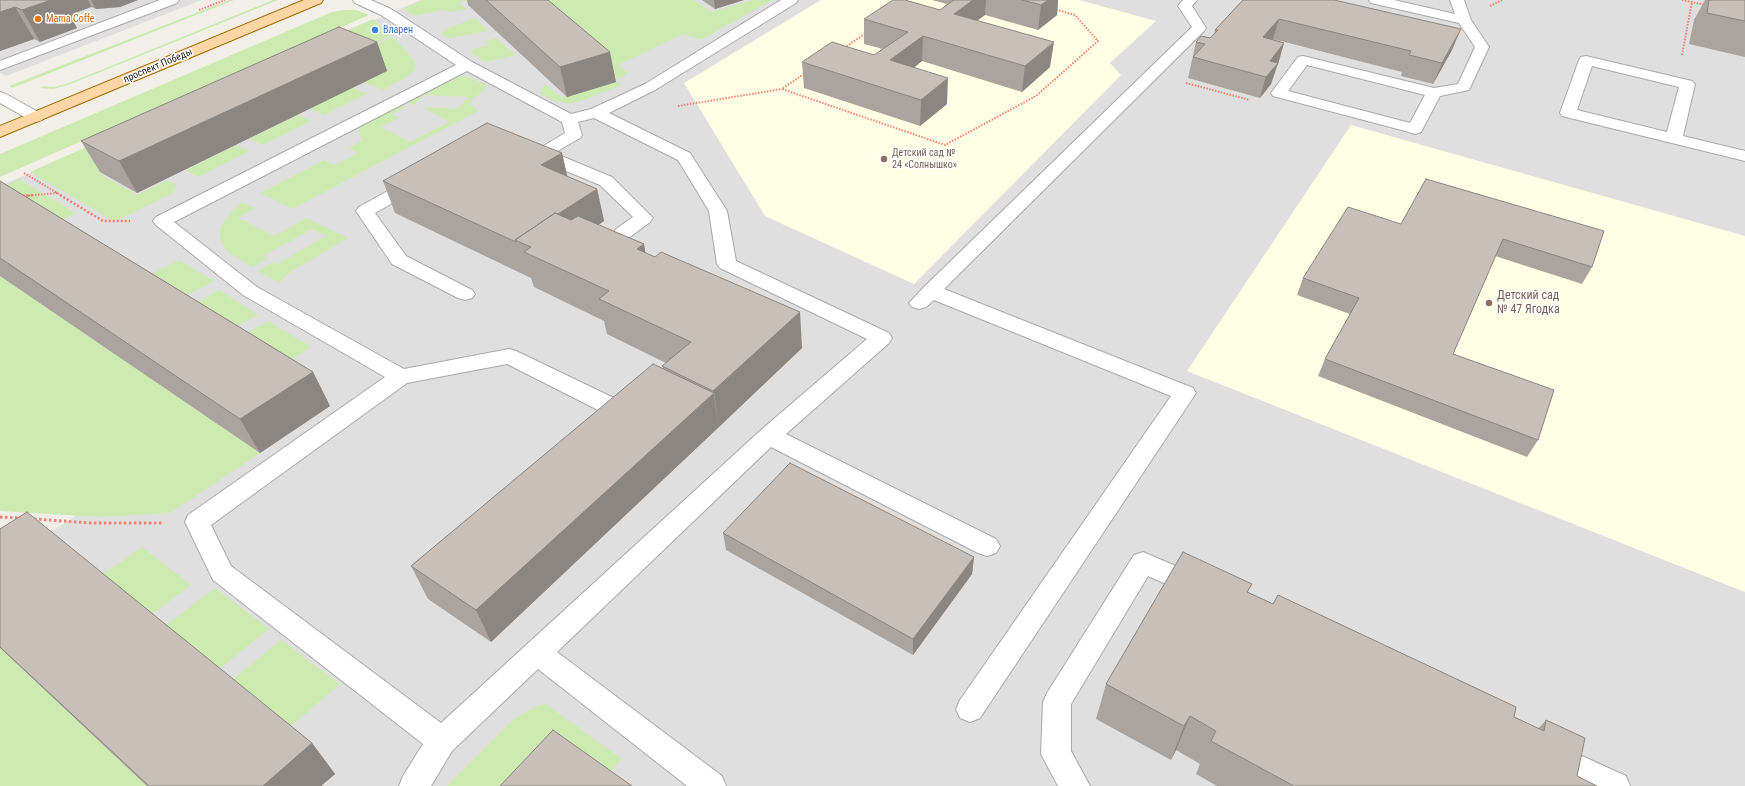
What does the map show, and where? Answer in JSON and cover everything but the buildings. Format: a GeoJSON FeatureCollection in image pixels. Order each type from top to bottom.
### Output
{"type":"FeatureCollection","features":[{"type":"Feature","properties":{"kind":"main road","name":"проспект Победы"},"geometry":{"type":"LineString","coordinates":[[0,132],[316,0]]}},
{"type":"Feature","properties":{"kind":"lane"},"geometry":{"type":"LineString","coordinates":[[0,66],[172,0]]}},
{"type":"Feature","properties":{"kind":"lane"},"geometry":{"type":"LineString","coordinates":[[360,0],[386,12],[467,65],[569,119],[596,113],[650,87],[791,0]]}},
{"type":"Feature","properties":{"kind":"lane"},"geometry":{"type":"LineString","coordinates":[[970,709],[1186,394],[925,297],[1198,28],[1185,6],[1190,0]]}},
{"type":"Feature","properties":{"kind":"lane"},"geometry":{"type":"LineString","coordinates":[[1376,0],[1464,20]]}},
{"type":"Feature","properties":{"kind":"lane"},"geometry":{"type":"LineString","coordinates":[[1457,0],[1464,20],[1482,47]]}},
{"type":"Feature","properties":{"kind":"lane"},"geometry":{"type":"LineString","coordinates":[[1460,41],[1482,47]]}},
{"type":"Feature","properties":{"kind":"lane"},"geometry":{"type":"LineString","coordinates":[[1464,87],[1482,47]]}},
{"type":"Feature","properties":{"kind":"lane"},"geometry":{"type":"LineString","coordinates":[[1434,93],[1415,129],[1279,93],[1303,60],[1434,93],[1464,87],[1479,91]]}},
{"type":"Feature","properties":{"kind":"lane"},"geometry":{"type":"LineString","coordinates":[[1674,139],[1687,84],[1586,60],[1568,112],[1674,139],[1745,156]]}},
{"type":"Feature","properties":{"kind":"lane"},"geometry":{"type":"LineString","coordinates":[[401,377],[250,291],[162,221],[467,65]]}},
{"type":"Feature","properties":{"kind":"lane"},"geometry":{"type":"LineString","coordinates":[[0,97],[36,117]]}},
{"type":"Feature","properties":{"kind":"lane"},"geometry":{"type":"LineString","coordinates":[[414,786],[442,741],[769,436],[882,338],[727,264],[718,211],[684,157],[596,113]]}},
{"type":"Feature","properties":{"kind":"lane"},"geometry":{"type":"LineString","coordinates":[[541,154],[574,134],[569,119]]}},
{"type":"Feature","properties":{"kind":"lane"},"geometry":{"type":"LineString","coordinates":[[519,145],[606,181],[644,218],[623,233]]}},
{"type":"Feature","properties":{"kind":"lane"},"geometry":{"type":"LineString","coordinates":[[427,176],[365,211],[399,260],[465,294]]}},
{"type":"Feature","properties":{"kind":"lane"},"geometry":{"type":"LineString","coordinates":[[442,741],[222,573],[197,522],[401,377],[509,356],[608,405]]}},
{"type":"Feature","properties":{"kind":"lane"},"geometry":{"type":"LineString","coordinates":[[769,436],[986,546]]}},
{"type":"Feature","properties":{"kind":"lane"},"geometry":{"type":"LineString","coordinates":[[1075,786],[1056,754],[1057,702],[1143,562],[1222,599]]}},
{"type":"Feature","properties":{"kind":"lane"},"geometry":{"type":"LineString","coordinates":[[536,652],[711,786]]}},
{"type":"Feature","properties":{"kind":"lane"},"geometry":{"type":"LineString","coordinates":[[1530,745],[1615,786]]}},
{"type":"Feature","properties":{"kind":"path"},"geometry":{"type":"LineString","coordinates":[[1682,0],[1707,5]]}},
{"type":"Feature","properties":{"kind":"path"},"geometry":{"type":"LineString","coordinates":[[1676,81],[1692,2]]}},
{"type":"Feature","properties":{"kind":"path"},"geometry":{"type":"LineString","coordinates":[[782,89],[945,145],[1036,96],[1098,41],[1075,14],[1048,7]]}},
{"type":"Feature","properties":{"kind":"path"},"geometry":{"type":"LineString","coordinates":[[842,49],[868,31]]}},
{"type":"Feature","properties":{"kind":"path"},"geometry":{"type":"LineString","coordinates":[[673,106],[782,89],[808,71]]}},
{"type":"Feature","properties":{"kind":"path"},"geometry":{"type":"LineString","coordinates":[[1153,74],[1263,103],[1279,93]]}},
{"type":"Feature","properties":{"kind":"path"},"geometry":{"type":"LineString","coordinates":[[24,172],[103,221],[162,221]]}},
{"type":"Feature","properties":{"kind":"path"},"geometry":{"type":"LineString","coordinates":[[22,196],[58,193]]}},
{"type":"Feature","properties":{"kind":"path"},"geometry":{"type":"LineString","coordinates":[[0,517],[23,519]]}},
{"type":"Feature","properties":{"kind":"path"},"geometry":{"type":"LineString","coordinates":[[30,519],[91,523],[197,522]]}},
{"type":"Feature","properties":{"kind":"shaded area"},"geometry":{"type":"Polygon","coordinates":[[[0,0],[202,0],[6,76],[0,73],[0,0]]]}},
{"type":"Feature","properties":{"kind":"shaded area"},"geometry":{"type":"Polygon","coordinates":[[[420,0],[1745,0],[1745,786],[13,786],[0,773],[0,565],[178,449],[0,323],[0,186],[420,0]]]}},
{"type":"Feature","properties":{"kind":"shaded area","name":"Детский сад № 24 «Солнышко»"},"geometry":{"type":"Polygon","coordinates":[[[821,0],[1079,0],[1156,21],[1110,63],[1121,75],[914,284],[765,216],[684,83],[821,0]]]}},
{"type":"Feature","properties":{"kind":"shaded area","name":"Детский сад № 47 Ягодка"},"geometry":{"type":"Polygon","coordinates":[[[1351,125],[1745,236],[1745,592],[1187,371],[1351,125]]]}},
{"type":"Feature","properties":{"kind":"green space"},"geometry":{"type":"Polygon","coordinates":[[[229,0],[234,0],[12,88],[9,86],[229,0]]]}},
{"type":"Feature","properties":{"kind":"green space"},"geometry":{"type":"Polygon","coordinates":[[[273,0],[278,0],[71,84],[53,89],[39,88],[43,86],[54,87],[69,83],[273,0]]]}},
{"type":"Feature","properties":{"kind":"green space"},"geometry":{"type":"Polygon","coordinates":[[[422,0],[468,0],[459,2],[466,9],[451,12],[441,10],[415,16],[403,9],[422,0]]]}},
{"type":"Feature","properties":{"kind":"green space"},"geometry":{"type":"Polygon","coordinates":[[[527,0],[694,0],[711,12],[752,0],[772,0],[701,40],[683,34],[618,65],[627,73],[619,79],[527,0]]]}},
{"type":"Feature","properties":{"kind":"green space"},"geometry":{"type":"Polygon","coordinates":[[[356,10],[369,15],[0,177],[0,154],[332,12],[356,10]]]}},
{"type":"Feature","properties":{"kind":"green space"},"geometry":{"type":"Polygon","coordinates":[[[475,18],[488,31],[452,38],[447,38],[441,33],[451,27],[475,18]]]}},
{"type":"Feature","properties":{"kind":"green space"},"geometry":{"type":"Polygon","coordinates":[[[373,19],[390,36],[97,172],[137,195],[167,180],[176,185],[173,193],[118,220],[112,220],[30,172],[373,19]]]}},
{"type":"Feature","properties":{"kind":"green space"},"geometry":{"type":"Polygon","coordinates":[[[393,37],[414,61],[416,67],[407,77],[383,90],[364,82],[389,69],[353,54],[393,37]]]}},
{"type":"Feature","properties":{"kind":"green space"},"geometry":{"type":"Polygon","coordinates":[[[496,38],[516,55],[486,62],[469,52],[489,45],[486,41],[496,38]]]}},
{"type":"Feature","properties":{"kind":"green space"},"geometry":{"type":"Polygon","coordinates":[[[456,76],[469,77],[488,86],[469,103],[478,111],[292,209],[260,193],[324,160],[335,165],[358,153],[348,148],[363,140],[359,134],[359,126],[394,103],[406,107],[392,114],[399,118],[381,127],[410,142],[449,122],[422,107],[457,109],[469,97],[424,95],[414,105],[400,99],[456,76]]]}},
{"type":"Feature","properties":{"kind":"green space"},"geometry":{"type":"Polygon","coordinates":[[[615,80],[621,85],[570,104],[552,100],[540,93],[541,88],[547,85],[561,97],[615,80]]]}},
{"type":"Feature","properties":{"kind":"green space"},"geometry":{"type":"Polygon","coordinates":[[[352,87],[367,94],[324,115],[308,108],[352,87]]]}},
{"type":"Feature","properties":{"kind":"green space"},"geometry":{"type":"Polygon","coordinates":[[[298,115],[311,121],[263,145],[249,139],[298,115]]]}},
{"type":"Feature","properties":{"kind":"green space"},"geometry":{"type":"Polygon","coordinates":[[[236,145],[250,151],[198,177],[185,170],[236,145]]]}},
{"type":"Feature","properties":{"kind":"green space"},"geometry":{"type":"Polygon","coordinates":[[[19,179],[76,213],[55,223],[0,188],[19,179]]]}},
{"type":"Feature","properties":{"kind":"green space"},"geometry":{"type":"Polygon","coordinates":[[[242,202],[255,208],[239,218],[274,236],[307,218],[348,238],[287,274],[279,283],[258,271],[273,262],[277,264],[326,236],[312,229],[263,256],[267,259],[252,267],[228,252],[223,246],[220,238],[220,229],[225,220],[242,202]]]}},
{"type":"Feature","properties":{"kind":"green space"},"geometry":{"type":"Polygon","coordinates":[[[179,260],[214,281],[186,296],[151,274],[179,260]]]}},
{"type":"Feature","properties":{"kind":"green space"},"geometry":{"type":"Polygon","coordinates":[[[0,276],[260,453],[170,513],[99,517],[0,511],[0,276]]]}},
{"type":"Feature","properties":{"kind":"green space"},"geometry":{"type":"Polygon","coordinates":[[[219,290],[258,315],[236,327],[197,303],[219,290]]]}},
{"type":"Feature","properties":{"kind":"green space"},"geometry":{"type":"Polygon","coordinates":[[[268,321],[311,347],[291,360],[247,333],[268,321]]]}},
{"type":"Feature","properties":{"kind":"green space"},"geometry":{"type":"Polygon","coordinates":[[[142,547],[191,585],[151,615],[102,575],[142,547]]]}},
{"type":"Feature","properties":{"kind":"green space"},"geometry":{"type":"Polygon","coordinates":[[[215,588],[269,629],[219,669],[166,625],[215,588]]]}},
{"type":"Feature","properties":{"kind":"green space"},"geometry":{"type":"Polygon","coordinates":[[[281,640],[340,684],[290,727],[232,680],[281,640]]]}},
{"type":"Feature","properties":{"kind":"green space"},"geometry":{"type":"Polygon","coordinates":[[[0,648],[147,786],[0,786],[0,648]]]}},
{"type":"Feature","properties":{"kind":"green space"},"geometry":{"type":"Polygon","coordinates":[[[544,703],[622,759],[607,775],[509,786],[447,786],[515,718],[544,703]]]}},
{"type":"Feature","properties":{"kind":"place","name":"Mama Coffe"},"geometry":{"type":"Point","coordinates":[38,19]}},
{"type":"Feature","properties":{"kind":"place","name":"Вларен"},"geometry":{"type":"Point","coordinates":[375,30]}},
{"type":"Feature","properties":{"kind":"place","name":"Детский сад № 24 «Солнышко»"},"geometry":{"type":"Point","coordinates":[884,159]}},
{"type":"Feature","properties":{"kind":"place","name":"Детский сад № 47 Ягодка"},"geometry":{"type":"Point","coordinates":[1489,303]}}]}
